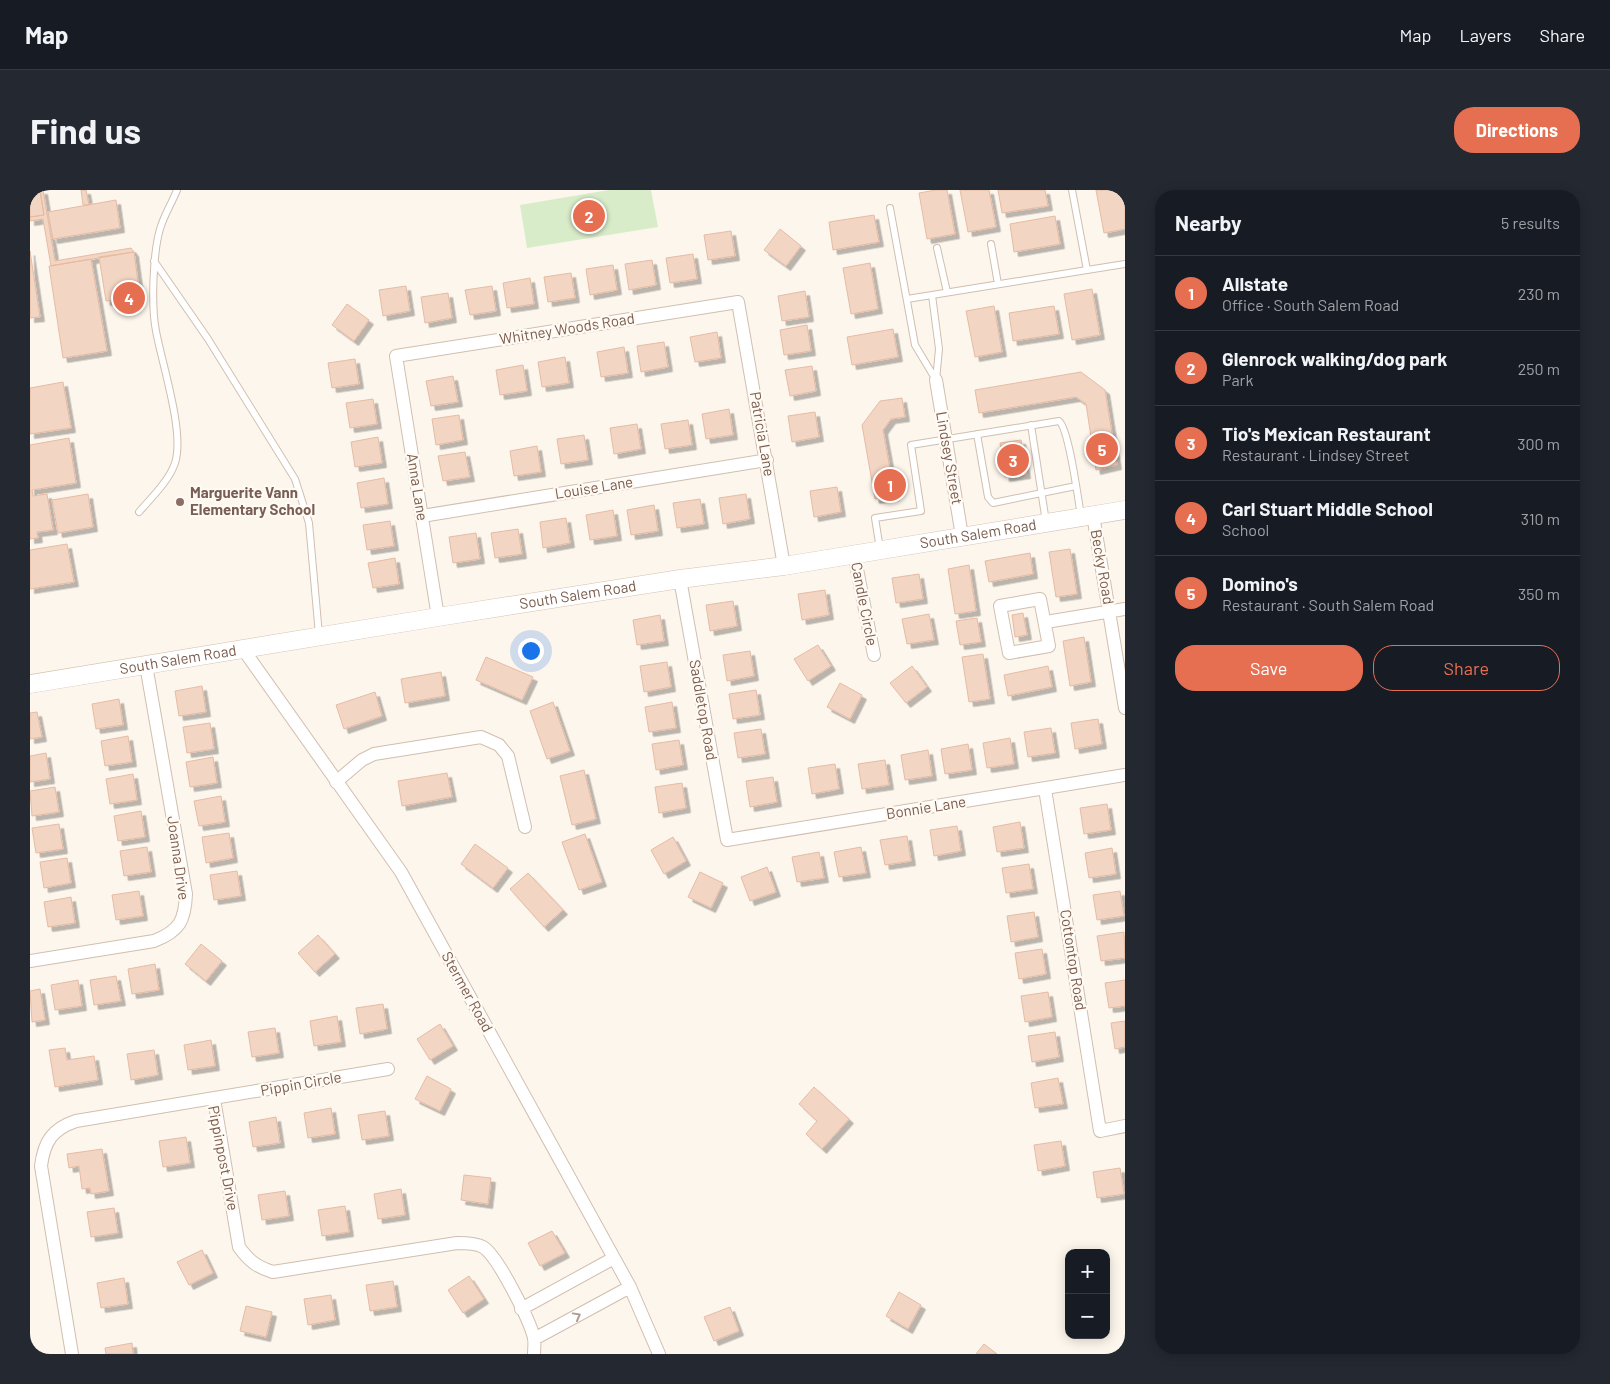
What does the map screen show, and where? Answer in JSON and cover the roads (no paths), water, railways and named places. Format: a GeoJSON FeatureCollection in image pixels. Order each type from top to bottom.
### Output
{"type":"FeatureCollection","features":[{"type":"Feature","properties":{"kind":"main road","name":"South Salem Road"},"geometry":{"type":"LineString","coordinates":[[30,684],[438,617],[680,579],[784,566],[1125,510]]}},
{"type":"Feature","properties":{"kind":"street","name":"Whitney Woods Road"},"geometry":{"type":"LineString","coordinates":[[396,356],[738,302]]}},
{"type":"Feature","properties":{"kind":"street","name":"Patricia Lane"},"geometry":{"type":"LineString","coordinates":[[738,302],[784,566]]}},
{"type":"Feature","properties":{"kind":"street","name":"Anna Lane"},"geometry":{"type":"LineString","coordinates":[[396,356],[438,617]]}},
{"type":"Feature","properties":{"kind":"street","name":"Lindsey Street"},"geometry":{"type":"LineString","coordinates":[[936,380],[962,536]]}},
{"type":"Feature","properties":{"kind":"street","name":"Louise Lane"},"geometry":{"type":"LineString","coordinates":[[422,516],[767,460]]}},
{"type":"Feature","properties":{"kind":"street","name":"Becky Road"},"geometry":{"type":"LineString","coordinates":[[1087,516],[1110,611],[1125,708]]}},
{"type":"Feature","properties":{"kind":"street","name":"Candle Circle"},"geometry":{"type":"LineString","coordinates":[[854,554],[874,655]]}},
{"type":"Feature","properties":{"kind":"street","name":"Saddletop Road"},"geometry":{"type":"LineString","coordinates":[[680,579],[727,840]]}},
{"type":"Feature","properties":{"kind":"street"},"geometry":{"type":"LineString","coordinates":[[1040,599],[1046,622],[1049,646],[1009,653],[1000,606],[1040,599]]}},
{"type":"Feature","properties":{"kind":"street"},"geometry":{"type":"LineString","coordinates":[[1046,622],[1125,609]]}},
{"type":"Feature","properties":{"kind":"street","name":"Stermer Road"},"geometry":{"type":"LineString","coordinates":[[243,649],[401,872],[630,1287],[660,1354]]}},
{"type":"Feature","properties":{"kind":"street","name":"Joanna Drive"},"geometry":{"type":"LineString","coordinates":[[30,960],[154,942],[166,937],[176,928],[185,914],[186,894],[146,665]]}},
{"type":"Feature","properties":{"kind":"street"},"geometry":{"type":"LineString","coordinates":[[336,782],[362,760],[374,754],[481,737],[499,745],[508,756],[526,827]]}},
{"type":"Feature","properties":{"kind":"street","name":"Bonnie Lane"},"geometry":{"type":"LineString","coordinates":[[727,840],[1125,775]]}},
{"type":"Feature","properties":{"kind":"street","name":"Cottontop Road"},"geometry":{"type":"LineString","coordinates":[[1045,789],[1100,1131],[1125,1126]]}},
{"type":"Feature","properties":{"kind":"street","name":"Pippin Circle"},"geometry":{"type":"LineString","coordinates":[[214,1099],[388,1069]]}},
{"type":"Feature","properties":{"kind":"street","name":"Pippinpost Drive"},"geometry":{"type":"LineString","coordinates":[[72,1354],[41,1166],[44,1148],[51,1134],[63,1125],[76,1121],[214,1099],[239,1247],[254,1264],[273,1272],[469,1243],[484,1247],[495,1259],[512,1288],[534,1339],[534,1354]]}},
{"type":"Feature","properties":{"kind":"street"},"geometry":{"type":"LineString","coordinates":[[521,1309],[614,1258]]}},
{"type":"Feature","properties":{"kind":"street"},"geometry":{"type":"LineString","coordinates":[[534,1339],[630,1287]]}},
{"type":"Feature","properties":{"kind":"lane"},"geometry":{"type":"LineString","coordinates":[[139,512],[175,463],[178,447],[174,417],[156,329],[154,261],[160,229],[177,190]]}},
{"type":"Feature","properties":{"kind":"lane"},"geometry":{"type":"LineString","coordinates":[[1072,190],[1087,270]]}},
{"type":"Feature","properties":{"kind":"lane"},"geometry":{"type":"LineString","coordinates":[[890,208],[915,345],[936,380]]}},
{"type":"Feature","properties":{"kind":"lane"},"geometry":{"type":"LineString","coordinates":[[991,244],[998,284]]}},
{"type":"Feature","properties":{"kind":"lane"},"geometry":{"type":"LineString","coordinates":[[937,248],[947,292]]}},
{"type":"Feature","properties":{"kind":"lane"},"geometry":{"type":"LineString","coordinates":[[154,261],[208,339],[295,479],[309,523],[319,636]]}},
{"type":"Feature","properties":{"kind":"lane"},"geometry":{"type":"LineString","coordinates":[[907,299],[1125,264]]}},
{"type":"Feature","properties":{"kind":"lane"},"geometry":{"type":"LineString","coordinates":[[932,295],[940,349],[936,380]]}},
{"type":"Feature","properties":{"kind":"lane"},"geometry":{"type":"LineString","coordinates":[[880,550],[875,518],[921,511],[911,445],[1031,425],[1058,421],[1063,424],[1076,486],[1087,516]]}},
{"type":"Feature","properties":{"kind":"lane"},"geometry":{"type":"LineString","coordinates":[[1031,425],[1046,523]]}},
{"type":"Feature","properties":{"kind":"lane"},"geometry":{"type":"LineString","coordinates":[[977,434],[990,501],[993,503],[1076,486]]}},
{"type":"Feature","properties":{"kind":"place","name":"Glenrock walking/dog park"},"geometry":{"type":"Point","coordinates":[589,216]}},
{"type":"Feature","properties":{"kind":"place","name":"Carl Stuart Middle School"},"geometry":{"type":"Point","coordinates":[129,298]}},
{"type":"Feature","properties":{"kind":"place","name":"Domino's"},"geometry":{"type":"Point","coordinates":[1102,449]}},
{"type":"Feature","properties":{"kind":"place","name":"Tio's Mexican Restaurant"},"geometry":{"type":"Point","coordinates":[1013,460]}},
{"type":"Feature","properties":{"kind":"place","name":"Allstate"},"geometry":{"type":"Point","coordinates":[890,485]}},
{"type":"Feature","properties":{"kind":"place","name":"Marguerite Vann Elementary School"},"geometry":{"type":"Point","coordinates":[180,502]}}]}
